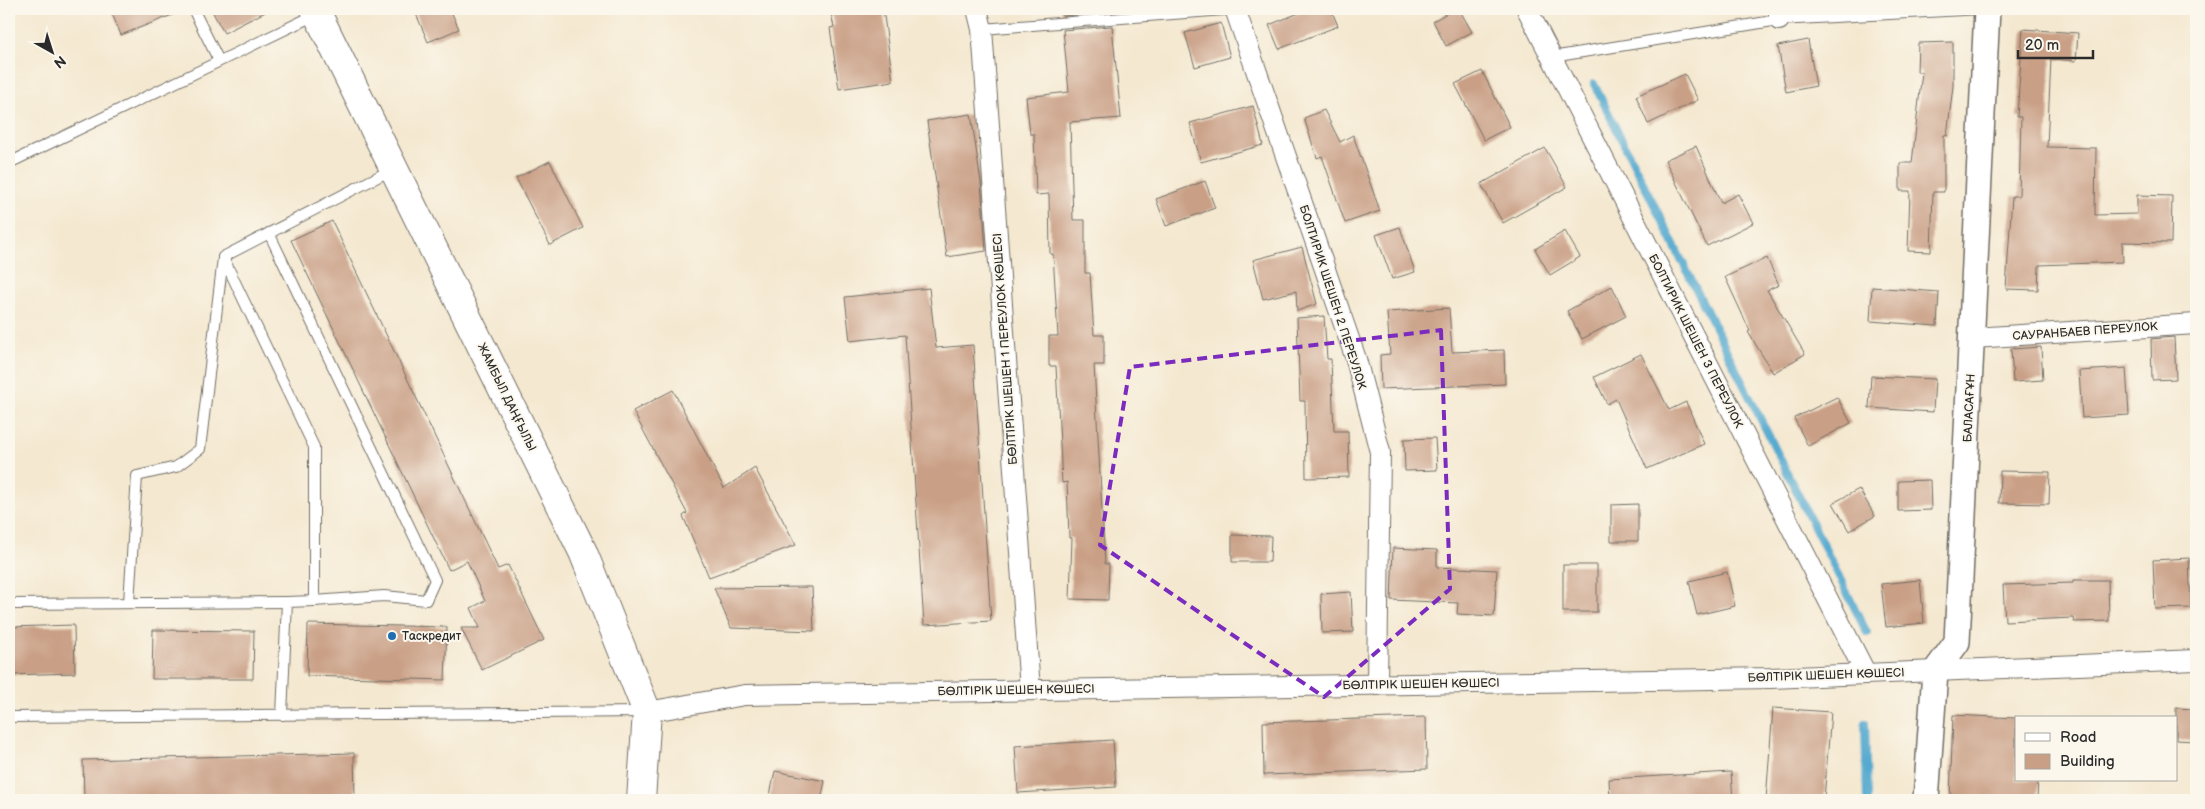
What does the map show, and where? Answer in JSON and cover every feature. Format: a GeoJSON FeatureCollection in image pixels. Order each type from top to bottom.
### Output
{"type":"FeatureCollection","features":[{"type":"Feature","properties":{"kind":"main road","name":"ЖАМБЫЛ ДАҢҒЫЛЫ"},"geometry":{"type":"LineString","coordinates":[[316,11],[583,552],[647,712],[641,800]]}},
{"type":"Feature","properties":{"kind":"street","name":"БӨЛТІРІК ШЕШЕН 1 ПЕРЕУЛОК КӨШЕСІ"},"geometry":{"type":"LineString","coordinates":[[977,9],[982,29],[1030,690]]}},
{"type":"Feature","properties":{"kind":"street","name":"БОЛТИРИК ШЕШЕН 2 ПЕРЕУЛОК"},"geometry":{"type":"LineString","coordinates":[[1237,9],[1356,359],[1380,452],[1377,685]]}},
{"type":"Feature","properties":{"kind":"street","name":"БОЛТИРИК ШЕШЕН 3 ПЕРЕУЛОК"},"geometry":{"type":"LineString","coordinates":[[1527,9],[1866,674]]}},
{"type":"Feature","properties":{"kind":"street","name":"БАЛАСАҒҰН"},"geometry":{"type":"LineString","coordinates":[[1935,672],[1957,642],[1973,338],[1987,9]]}},
{"type":"Feature","properties":{"kind":"street","name":"САУРАНБАЕВ ПЕРЕУЛОК"},"geometry":{"type":"LineString","coordinates":[[1973,338],[2196,324]]}},
{"type":"Feature","properties":{"kind":"street","name":"БӨЛТІРІК ШЕШЕН КӨШЕСІ"},"geometry":{"type":"LineString","coordinates":[[647,712],[745,695],[1771,678],[2196,660]]}},
{"type":"Feature","properties":{"kind":"street"},"geometry":{"type":"LineString","coordinates":[[1926,800],[1935,672]]}},
{"type":"Feature","properties":{"kind":"lane"},"geometry":{"type":"LineString","coordinates":[[193,9],[219,61]]}},
{"type":"Feature","properties":{"kind":"lane"},"geometry":{"type":"LineString","coordinates":[[982,29],[1237,9]]}},
{"type":"Feature","properties":{"kind":"lane"},"geometry":{"type":"LineString","coordinates":[[1552,57],[1779,14],[1982,9]]}},
{"type":"Feature","properties":{"kind":"lane"},"geometry":{"type":"LineString","coordinates":[[9,163],[219,61],[316,11]]}},
{"type":"Feature","properties":{"kind":"lane"},"geometry":{"type":"LineString","coordinates":[[223,257],[394,168]]}},
{"type":"Feature","properties":{"kind":"lane"},"geometry":{"type":"LineString","coordinates":[[9,604],[287,602],[384,596],[426,600],[435,580],[269,233]]}},
{"type":"Feature","properties":{"kind":"lane"},"geometry":{"type":"LineString","coordinates":[[223,257],[314,447],[314,601]]}},
{"type":"Feature","properties":{"kind":"lane"},"geometry":{"type":"LineString","coordinates":[[129,603],[137,476],[176,467],[200,450],[223,257]]}},
{"type":"Feature","properties":{"kind":"lane"},"geometry":{"type":"LineString","coordinates":[[282,715],[287,602]]}},
{"type":"Feature","properties":{"kind":"lane"},"geometry":{"type":"LineString","coordinates":[[9,717],[647,712]]}},
{"type":"Feature","properties":{"kind":"highlighted area"},"geometry":{"type":"Polygon","coordinates":[[[1441,330],[1450,589],[1324,697],[1100,545],[1130,367],[1441,330]]]}},
{"type":"Feature","properties":{"kind":"building"},"geometry":{"type":"Polygon","coordinates":[[[110,9],[185,9],[185,10],[121,35],[110,9]]]}},
{"type":"Feature","properties":{"kind":"building"},"geometry":{"type":"Polygon","coordinates":[[[211,9],[271,9],[224,33],[211,9]]]}},
{"type":"Feature","properties":{"kind":"building"},"geometry":{"type":"Polygon","coordinates":[[[414,9],[450,9],[459,29],[428,42],[414,9]]]}},
{"type":"Feature","properties":{"kind":"building"},"geometry":{"type":"Polygon","coordinates":[[[830,9],[883,9],[893,81],[839,89],[830,28],[834,27],[830,9]]]}},
{"type":"Feature","properties":{"kind":"building"},"geometry":{"type":"Polygon","coordinates":[[[1061,9],[1111,9],[1111,12],[1062,16],[1061,9]]]}},
{"type":"Feature","properties":{"kind":"building"},"geometry":{"type":"Polygon","coordinates":[[[1309,9],[1331,9],[1338,26],[1279,49],[1269,25],[1309,9]]]}},
{"type":"Feature","properties":{"kind":"building"},"geometry":{"type":"Polygon","coordinates":[[[1454,9],[1459,9],[1472,32],[1446,46],[1433,21],[1454,9]]]}},
{"type":"Feature","properties":{"kind":"building"},"geometry":{"type":"Polygon","coordinates":[[[1221,23],[1230,57],[1195,67],[1185,33],[1221,23]]]}},
{"type":"Feature","properties":{"kind":"building"},"geometry":{"type":"Polygon","coordinates":[[[1112,26],[1121,118],[1070,122],[1073,220],[1085,220],[1085,273],[1090,273],[1094,335],[1104,335],[1104,365],[1094,365],[1105,564],[1109,564],[1108,600],[1070,599],[1072,538],[1069,538],[1067,482],[1062,483],[1056,366],[1049,366],[1049,336],[1058,336],[1053,254],[1050,254],[1049,194],[1036,195],[1034,134],[1030,134],[1026,97],[1069,92],[1063,30],[1112,26]]]}},
{"type":"Feature","properties":{"kind":"building"},"geometry":{"type":"Polygon","coordinates":[[[2023,29],[2078,33],[2076,61],[2051,59],[2047,147],[2096,148],[2095,215],[2137,214],[2137,195],[2172,196],[2171,243],[2122,242],[2123,262],[2039,265],[2038,290],[2006,289],[2012,196],[2019,196],[2021,117],[2017,117],[2023,29]]]}},
{"type":"Feature","properties":{"kind":"building"},"geometry":{"type":"Polygon","coordinates":[[[1808,40],[1816,86],[1786,92],[1778,46],[1808,40]]]}},
{"type":"Feature","properties":{"kind":"building"},"geometry":{"type":"Polygon","coordinates":[[[1953,42],[1953,86],[1947,136],[1944,135],[1944,192],[1933,192],[1931,252],[1908,251],[1910,191],[1900,191],[1900,163],[1912,163],[1922,72],[1917,72],[1918,43],[1953,42]]]}},
{"type":"Feature","properties":{"kind":"building"},"geometry":{"type":"Polygon","coordinates":[[[1482,71],[1510,127],[1484,140],[1455,84],[1482,71]]]}},
{"type":"Feature","properties":{"kind":"building"},"geometry":{"type":"Polygon","coordinates":[[[1685,74],[1698,100],[1648,124],[1636,96],[1685,74]]]}},
{"type":"Feature","properties":{"kind":"building"},"geometry":{"type":"Polygon","coordinates":[[[1253,106],[1263,145],[1201,162],[1190,123],[1253,106]]]}},
{"type":"Feature","properties":{"kind":"building"},"geometry":{"type":"Polygon","coordinates":[[[1324,110],[1340,142],[1353,135],[1380,211],[1345,223],[1322,156],[1317,158],[1304,118],[1324,110]]]}},
{"type":"Feature","properties":{"kind":"building"},"geometry":{"type":"Polygon","coordinates":[[[971,114],[981,183],[986,251],[947,257],[927,121],[971,114]]]}},
{"type":"Feature","properties":{"kind":"building"},"geometry":{"type":"Polygon","coordinates":[[[1696,146],[1721,203],[1738,194],[1753,223],[1707,246],[1665,160],[1696,146]]]}},
{"type":"Feature","properties":{"kind":"building"},"geometry":{"type":"Polygon","coordinates":[[[1545,148],[1567,187],[1503,223],[1481,184],[1545,148]]]}},
{"type":"Feature","properties":{"kind":"building"},"geometry":{"type":"Polygon","coordinates":[[[550,161],[583,228],[550,245],[516,178],[550,161]]]}},
{"type":"Feature","properties":{"kind":"building"},"geometry":{"type":"Polygon","coordinates":[[[1205,181],[1215,208],[1166,226],[1156,199],[1205,181]]]}},
{"type":"Feature","properties":{"kind":"building"},"geometry":{"type":"Polygon","coordinates":[[[332,221],[498,569],[508,565],[544,640],[482,670],[461,628],[480,628],[471,608],[485,601],[467,561],[449,570],[291,240],[332,221]]]}},
{"type":"Feature","properties":{"kind":"building"},"geometry":{"type":"Polygon","coordinates":[[[1400,227],[1415,272],[1392,279],[1376,235],[1400,227]]]}},
{"type":"Feature","properties":{"kind":"building"},"geometry":{"type":"Polygon","coordinates":[[[1565,231],[1580,257],[1550,275],[1535,249],[1565,231]]]}},
{"type":"Feature","properties":{"kind":"building"},"geometry":{"type":"Polygon","coordinates":[[[1302,247],[1317,304],[1297,311],[1296,291],[1263,299],[1253,260],[1302,247]]]}},
{"type":"Feature","properties":{"kind":"building"},"geometry":{"type":"Polygon","coordinates":[[[1767,258],[1779,285],[1767,290],[1805,354],[1773,373],[1748,332],[1750,331],[1725,277],[1767,258]]]}},
{"type":"Feature","properties":{"kind":"building"},"geometry":{"type":"Polygon","coordinates":[[[1612,286],[1626,316],[1582,339],[1567,311],[1612,286]]]}},
{"type":"Feature","properties":{"kind":"building"},"geometry":{"type":"Polygon","coordinates":[[[1872,287],[1939,292],[1937,326],[1870,321],[1872,287]]]}},
{"type":"Feature","properties":{"kind":"building"},"geometry":{"type":"Polygon","coordinates":[[[929,288],[936,348],[973,345],[991,621],[924,625],[905,335],[850,341],[845,297],[929,288]]]}},
{"type":"Feature","properties":{"kind":"building"},"geometry":{"type":"Polygon","coordinates":[[[1449,308],[1452,352],[1504,350],[1505,384],[1381,389],[1380,355],[1390,354],[1387,312],[1449,308]]]}},
{"type":"Feature","properties":{"kind":"building"},"geometry":{"type":"Polygon","coordinates":[[[1324,316],[1327,359],[1331,359],[1334,431],[1348,431],[1349,477],[1306,478],[1305,401],[1300,401],[1297,318],[1324,316]]]}},
{"type":"Feature","properties":{"kind":"building"},"geometry":{"type":"Polygon","coordinates":[[[2174,337],[2176,379],[2152,380],[2151,339],[2174,337]]]}},
{"type":"Feature","properties":{"kind":"building"},"geometry":{"type":"Polygon","coordinates":[[[2041,347],[2043,380],[2013,382],[2011,349],[2041,347]]]}},
{"type":"Feature","properties":{"kind":"building"},"geometry":{"type":"Polygon","coordinates":[[[1641,354],[1669,410],[1686,402],[1704,444],[1647,469],[1616,399],[1607,404],[1594,377],[1641,354]]]}},
{"type":"Feature","properties":{"kind":"building"},"geometry":{"type":"Polygon","coordinates":[[[2126,368],[2129,415],[2082,418],[2079,371],[2126,368]]]}},
{"type":"Feature","properties":{"kind":"building"},"geometry":{"type":"Polygon","coordinates":[[[1871,376],[1935,379],[1933,412],[1869,408],[1871,376]]]}},
{"type":"Feature","properties":{"kind":"building"},"geometry":{"type":"Polygon","coordinates":[[[673,390],[724,488],[755,468],[796,545],[709,577],[683,516],[687,513],[633,411],[673,390]]]}},
{"type":"Feature","properties":{"kind":"building"},"geometry":{"type":"Polygon","coordinates":[[[1837,397],[1851,423],[1808,446],[1794,418],[1837,397]]]}},
{"type":"Feature","properties":{"kind":"building"},"geometry":{"type":"Polygon","coordinates":[[[1435,438],[1437,470],[1405,471],[1404,439],[1435,438]]]}},
{"type":"Feature","properties":{"kind":"building"},"geometry":{"type":"Polygon","coordinates":[[[2000,471],[2050,472],[2049,504],[1999,503],[2000,471]]]}},
{"type":"Feature","properties":{"kind":"building"},"geometry":{"type":"Polygon","coordinates":[[[1930,480],[1931,510],[1898,511],[1898,481],[1930,480]]]}},
{"type":"Feature","properties":{"kind":"building"},"geometry":{"type":"Polygon","coordinates":[[[1859,489],[1875,516],[1849,531],[1833,503],[1859,489]]]}},
{"type":"Feature","properties":{"kind":"building"},"geometry":{"type":"Polygon","coordinates":[[[1638,504],[1638,541],[1611,541],[1611,505],[1638,504]]]}},
{"type":"Feature","properties":{"kind":"building"},"geometry":{"type":"Polygon","coordinates":[[[1232,535],[1271,536],[1270,562],[1232,562],[1232,535]]]}},
{"type":"Feature","properties":{"kind":"building"},"geometry":{"type":"Polygon","coordinates":[[[1393,548],[1437,550],[1437,567],[1497,570],[1494,616],[1457,614],[1458,603],[1391,600],[1393,548]]]}},
{"type":"Feature","properties":{"kind":"building"},"geometry":{"type":"Polygon","coordinates":[[[2189,558],[2191,608],[2155,609],[2153,560],[2189,558]]]}},
{"type":"Feature","properties":{"kind":"building"},"geometry":{"type":"Polygon","coordinates":[[[1563,565],[1597,565],[1597,612],[1563,612],[1563,565]]]}},
{"type":"Feature","properties":{"kind":"building"},"geometry":{"type":"Polygon","coordinates":[[[1727,572],[1735,606],[1697,615],[1689,581],[1727,572]]]}},
{"type":"Feature","properties":{"kind":"building"},"geometry":{"type":"Polygon","coordinates":[[[1920,580],[1924,623],[1886,627],[1881,584],[1920,580]]]}},
{"type":"Feature","properties":{"kind":"building"},"geometry":{"type":"Polygon","coordinates":[[[2073,580],[2108,580],[2109,621],[2074,622],[2073,618],[2005,621],[2003,585],[2073,583],[2073,580]]]}},
{"type":"Feature","properties":{"kind":"building"},"geometry":{"type":"Polygon","coordinates":[[[812,587],[814,631],[731,628],[714,588],[812,587]]]}},
{"type":"Feature","properties":{"kind":"building"},"geometry":{"type":"Polygon","coordinates":[[[1351,592],[1353,632],[1322,633],[1321,594],[1351,592]]]}},
{"type":"Feature","properties":{"kind":"building"},"geometry":{"type":"Polygon","coordinates":[[[308,624],[447,627],[445,680],[307,676],[308,624]]]}},
{"type":"Feature","properties":{"kind":"building"},"geometry":{"type":"Polygon","coordinates":[[[74,625],[75,673],[9,675],[9,627],[74,625]]]}},
{"type":"Feature","properties":{"kind":"building"},"geometry":{"type":"Polygon","coordinates":[[[153,630],[254,631],[253,679],[152,679],[153,630]]]}},
{"type":"Feature","properties":{"kind":"building"},"geometry":{"type":"Polygon","coordinates":[[[1773,708],[1831,712],[1824,800],[1766,800],[1773,708]]]}},
{"type":"Feature","properties":{"kind":"building"},"geometry":{"type":"Polygon","coordinates":[[[2176,708],[2196,709],[2195,741],[2178,740],[2178,716],[2176,716],[2176,708]]]}},
{"type":"Feature","properties":{"kind":"building"},"geometry":{"type":"Polygon","coordinates":[[[1953,715],[2015,718],[2015,782],[2038,782],[2037,800],[1950,800],[1953,715]]]}},
{"type":"Feature","properties":{"kind":"building"},"geometry":{"type":"Polygon","coordinates":[[[1426,717],[1427,769],[1264,775],[1263,722],[1426,717]]]}},
{"type":"Feature","properties":{"kind":"building"},"geometry":{"type":"Polygon","coordinates":[[[1113,740],[1116,787],[1018,793],[1015,746],[1113,740]]]}},
{"type":"Feature","properties":{"kind":"building"},"geometry":{"type":"Polygon","coordinates":[[[354,753],[355,800],[84,800],[83,760],[354,753]]]}},
{"type":"Feature","properties":{"kind":"building"},"geometry":{"type":"Polygon","coordinates":[[[775,771],[825,781],[821,800],[769,800],[775,771]]]}},
{"type":"Feature","properties":{"kind":"building"},"geometry":{"type":"Polygon","coordinates":[[[1731,772],[1733,800],[1610,800],[1609,779],[1731,772]]]}},
{"type":"Feature","properties":{"kind":"waterway"},"geometry":{"type":"LineString","coordinates":[[1594,84],[1867,633]]}},
{"type":"Feature","properties":{"kind":"waterway"},"geometry":{"type":"LineString","coordinates":[[1865,723],[1867,800]]}},
{"type":"Feature","properties":{"kind":"place","name":"Таскредит"},"geometry":{"type":"Point","coordinates":[392,636]}}]}
